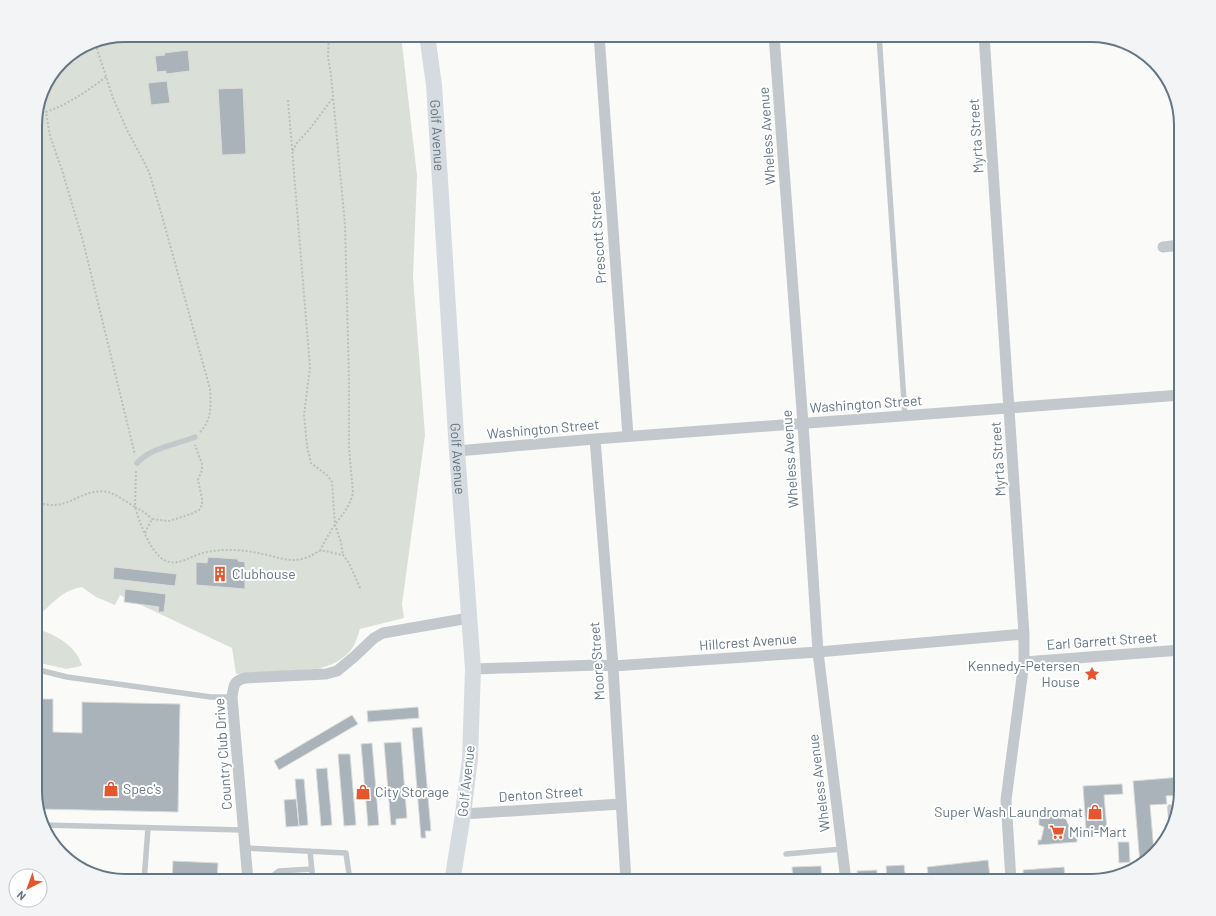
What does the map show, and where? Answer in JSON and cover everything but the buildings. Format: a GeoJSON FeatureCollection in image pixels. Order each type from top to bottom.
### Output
{"type":"FeatureCollection","features":[{"type":"Feature","properties":{"kind":"main road","name":"Golf Avenue"},"geometry":{"type":"LineString","coordinates":[[428,42],[434,85],[457,452],[473,669],[470,759],[454,874]]}},
{"type":"Feature","properties":{"kind":"street","name":"Prescott Street"},"geometry":{"type":"LineString","coordinates":[[600,42],[628,436]]}},
{"type":"Feature","properties":{"kind":"street","name":"Wheless Avenue"},"geometry":{"type":"LineString","coordinates":[[775,42],[803,424],[818,652],[845,874]]}},
{"type":"Feature","properties":{"kind":"street","name":"Myrta Street"},"geometry":{"type":"LineString","coordinates":[[984,42],[1024,634],[1024,662],[1006,800],[1011,874]]}},
{"type":"Feature","properties":{"kind":"street"},"geometry":{"type":"LineString","coordinates":[[1163,247],[1174,246]]}},
{"type":"Feature","properties":{"kind":"street","name":"Washington Street"},"geometry":{"type":"LineString","coordinates":[[457,452],[628,436],[1174,396]]}},
{"type":"Feature","properties":{"kind":"street","name":"Moore Street"},"geometry":{"type":"LineString","coordinates":[[595,439],[626,874]]}},
{"type":"Feature","properties":{"kind":"street","name":"Country Club Drive"},"geometry":{"type":"LineString","coordinates":[[247,874],[232,697],[235,683],[239,680],[326,674],[336,671],[354,657],[374,638],[383,633],[469,618]]}},
{"type":"Feature","properties":{"kind":"street","name":"Hillcrest Avenue"},"geometry":{"type":"LineString","coordinates":[[473,669],[599,665],[612,666],[818,652],[1024,634]]}},
{"type":"Feature","properties":{"kind":"street","name":"Earl Garrett Street"},"geometry":{"type":"LineString","coordinates":[[1024,662],[1174,651]]}},
{"type":"Feature","properties":{"kind":"street","name":"Denton Street"},"geometry":{"type":"LineString","coordinates":[[463,814],[621,804]]}},
{"type":"Feature","properties":{"kind":"lane"},"geometry":{"type":"LineString","coordinates":[[879,42],[905,416]]}},
{"type":"Feature","properties":{"kind":"lane"},"geometry":{"type":"LineString","coordinates":[[137,463],[142,457],[158,449],[195,437]]}},
{"type":"Feature","properties":{"kind":"lane"},"geometry":{"type":"LineString","coordinates":[[42,671],[67,677],[211,697],[232,697]]}},
{"type":"Feature","properties":{"kind":"lane"},"geometry":{"type":"LineString","coordinates":[[1170,808],[1171,815]]}},
{"type":"Feature","properties":{"kind":"lane"},"geometry":{"type":"LineString","coordinates":[[49,825],[243,830]]}},
{"type":"Feature","properties":{"kind":"lane"},"geometry":{"type":"LineString","coordinates":[[145,874],[148,828]]}},
{"type":"Feature","properties":{"kind":"lane"},"geometry":{"type":"LineString","coordinates":[[245,848],[346,852],[349,874]]}},
{"type":"Feature","properties":{"kind":"lane"},"geometry":{"type":"LineString","coordinates":[[786,854],[842,849]]}},
{"type":"Feature","properties":{"kind":"lane"},"geometry":{"type":"LineString","coordinates":[[310,851],[312,874]]}},
{"type":"Feature","properties":{"kind":"lane"},"geometry":{"type":"LineString","coordinates":[[275,874],[279,871],[312,869]]}},
{"type":"Feature","properties":{"kind":"path"},"geometry":{"type":"LineString","coordinates":[[320,551],[335,524],[347,509],[352,500],[353,493],[349,448],[350,379],[345,225],[328,57],[329,42]]}},
{"type":"Feature","properties":{"kind":"path"},"geometry":{"type":"LineString","coordinates":[[42,503],[55,506],[82,495],[94,492],[109,492],[144,512],[152,519],[169,521],[191,514],[199,510],[202,505],[198,480],[202,470],[202,464],[194,443],[195,437],[208,422],[211,405],[210,389],[149,172],[126,130],[113,98],[97,47]]}},
{"type":"Feature","properties":{"kind":"path"},"geometry":{"type":"LineString","coordinates":[[106,77],[78,97],[62,106],[46,112],[50,136],[62,170],[83,241],[137,463],[135,507],[140,524],[156,552],[164,560],[174,562],[184,561],[195,555],[223,549],[243,550],[282,559],[294,560],[310,556],[320,551],[343,555]]}},
{"type":"Feature","properties":{"kind":"path"},"geometry":{"type":"LineString","coordinates":[[292,152],[296,144],[309,130],[332,98]]}},
{"type":"Feature","properties":{"kind":"path"},"geometry":{"type":"LineString","coordinates":[[288,100],[310,367],[304,415],[307,446],[311,463],[328,476],[332,482],[335,524],[341,542],[343,555],[349,563],[361,590]]}},
{"type":"Feature","properties":{"kind":"path"},"geometry":{"type":"LineString","coordinates":[[145,533],[152,519]]}},
{"type":"Feature","properties":{"kind":"shaded area"},"geometry":{"type":"Polygon","coordinates":[[[120,42],[402,42],[417,176],[413,277],[425,435],[402,604],[404,618],[360,629],[350,651],[337,661],[322,668],[236,674],[232,648],[120,595],[115,605],[96,597],[82,587],[67,592],[42,612],[42,120],[48,93],[56,79],[66,66],[84,53],[93,48],[120,42]]]}},
{"type":"Feature","properties":{"kind":"shaded area"},"geometry":{"type":"Polygon","coordinates":[[[42,631],[66,643],[78,656],[82,665],[67,669],[42,664],[42,631]]]}},
{"type":"Feature","properties":{"kind":"place","name":"Clubhouse"},"geometry":{"type":"Point","coordinates":[220,574]}},
{"type":"Feature","properties":{"kind":"place","name":"Kennedy-Petersen House"},"geometry":{"type":"Point","coordinates":[1092,674]}},
{"type":"Feature","properties":{"kind":"place","name":"Spec's"},"geometry":{"type":"Point","coordinates":[111,789]}},
{"type":"Feature","properties":{"kind":"place","name":"City Storage"},"geometry":{"type":"Point","coordinates":[363,792]}},
{"type":"Feature","properties":{"kind":"place","name":"Super Wash Laundromat"},"geometry":{"type":"Point","coordinates":[1095,812]}},
{"type":"Feature","properties":{"kind":"place","name":"Mini-Mart"},"geometry":{"type":"Point","coordinates":[1057,832]}}]}
